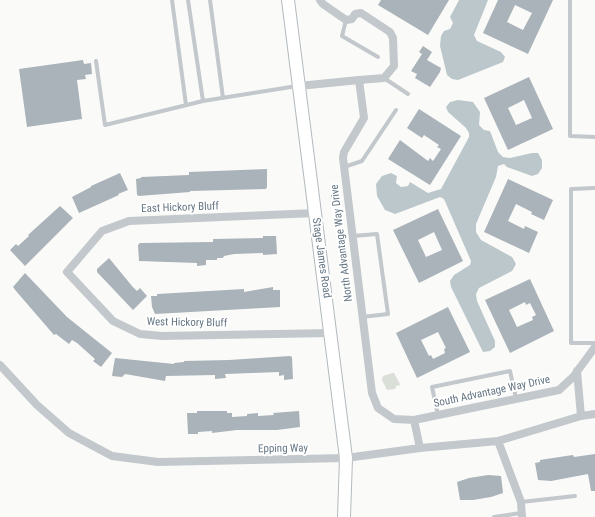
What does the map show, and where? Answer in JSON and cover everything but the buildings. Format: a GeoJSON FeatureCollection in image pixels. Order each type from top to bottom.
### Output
{"type":"FeatureCollection","features":[{"type":"Feature","properties":{"kind":"main road","name":"Stage James Road"},"geometry":{"type":"LineString","coordinates":[[288,0],[346,458],[344,517]]}},
{"type":"Feature","properties":{"kind":"street"},"geometry":{"type":"LineString","coordinates":[[299,86],[384,78],[394,66],[393,38],[390,32],[361,14],[355,14],[352,19],[346,20],[323,4],[320,0]]}},
{"type":"Feature","properties":{"kind":"street","name":"North Advantage Way Drive"},"geometry":{"type":"LineString","coordinates":[[359,80],[364,118],[344,152],[344,167],[372,393],[378,408]]}},
{"type":"Feature","properties":{"kind":"street","name":"East Hickory Bluff"},"geometry":{"type":"LineString","coordinates":[[67,272],[102,231],[129,221],[315,213]]}},
{"type":"Feature","properties":{"kind":"street","name":"West Hickory Bluff"},"geometry":{"type":"LineString","coordinates":[[67,272],[113,321],[140,334],[162,336],[331,333]]}},
{"type":"Feature","properties":{"kind":"street","name":"South Advantage Way Drive"},"geometry":{"type":"LineString","coordinates":[[378,408],[394,419],[414,420],[559,390],[577,371],[595,347]]}},
{"type":"Feature","properties":{"kind":"street","name":"Epping Way"},"geometry":{"type":"LineString","coordinates":[[0,365],[37,405],[69,434],[112,456],[158,462],[346,458],[420,448],[498,441],[581,416],[595,414]]}},
{"type":"Feature","properties":{"kind":"street"},"geometry":{"type":"LineString","coordinates":[[577,371],[581,416]]}},
{"type":"Feature","properties":{"kind":"street"},"geometry":{"type":"LineString","coordinates":[[414,420],[420,448]]}},
{"type":"Feature","properties":{"kind":"street"},"geometry":{"type":"LineString","coordinates":[[498,441],[520,502],[521,515]]}},
{"type":"Feature","properties":{"kind":"lane"},"geometry":{"type":"LineString","coordinates":[[172,0],[186,105]]}},
{"type":"Feature","properties":{"kind":"lane"},"geometry":{"type":"LineString","coordinates":[[188,0],[203,101]]}},
{"type":"Feature","properties":{"kind":"lane"},"geometry":{"type":"LineString","coordinates":[[210,0],[223,98]]}},
{"type":"Feature","properties":{"kind":"lane"},"geometry":{"type":"LineString","coordinates":[[570,0],[570,136],[595,137]]}},
{"type":"Feature","properties":{"kind":"lane"},"geometry":{"type":"LineString","coordinates":[[346,20],[342,36],[378,57]]}},
{"type":"Feature","properties":{"kind":"lane"},"geometry":{"type":"LineString","coordinates":[[96,61],[104,126],[203,101],[299,86]]}},
{"type":"Feature","properties":{"kind":"lane"},"geometry":{"type":"LineString","coordinates":[[384,78],[408,94]]}},
{"type":"Feature","properties":{"kind":"lane"},"geometry":{"type":"LineString","coordinates":[[344,167],[362,161],[396,110]]}},
{"type":"Feature","properties":{"kind":"lane"},"geometry":{"type":"LineString","coordinates":[[595,188],[571,189],[571,343],[595,343]]}},
{"type":"Feature","properties":{"kind":"lane"},"geometry":{"type":"LineString","coordinates":[[352,236],[377,234],[388,314],[362,317]]}},
{"type":"Feature","properties":{"kind":"lane"},"geometry":{"type":"LineString","coordinates":[[438,414],[432,387],[510,371],[516,398]]}},
{"type":"Feature","properties":{"kind":"lane"},"geometry":{"type":"LineString","coordinates":[[520,502],[575,496]]}},
{"type":"Feature","properties":{"kind":"lane"},"geometry":{"type":"LineString","coordinates":[[494,517],[521,515]]}},
{"type":"Feature","properties":{"kind":"shaded area"},"geometry":{"type":"Polygon","coordinates":[[[459,0],[488,0],[474,35],[477,41],[501,52],[505,57],[503,62],[458,80],[452,79],[447,75],[440,46],[441,36],[444,31],[450,29],[453,23],[450,17],[459,0]]]}},
{"type":"Feature","properties":{"kind":"shaded area"},"geometry":{"type":"Polygon","coordinates":[[[458,100],[473,102],[480,112],[479,125],[484,130],[490,131],[498,152],[503,157],[510,158],[538,153],[542,160],[542,168],[538,174],[532,176],[507,167],[504,164],[498,166],[496,177],[476,224],[476,232],[481,240],[512,257],[516,264],[512,271],[479,288],[476,294],[477,301],[495,341],[495,347],[490,351],[483,352],[451,287],[450,281],[454,275],[470,265],[471,261],[444,199],[440,197],[395,214],[385,210],[377,196],[376,184],[382,176],[391,173],[397,176],[396,183],[401,187],[408,186],[410,182],[428,193],[441,189],[469,137],[469,133],[466,128],[448,112],[446,107],[450,102],[458,100]]]}},
{"type":"Feature","properties":{"kind":"shaded area"},"geometry":{"type":"Polygon","coordinates":[[[394,373],[400,384],[399,386],[397,385],[395,389],[387,390],[382,380],[383,376],[394,373]]]}}]}
